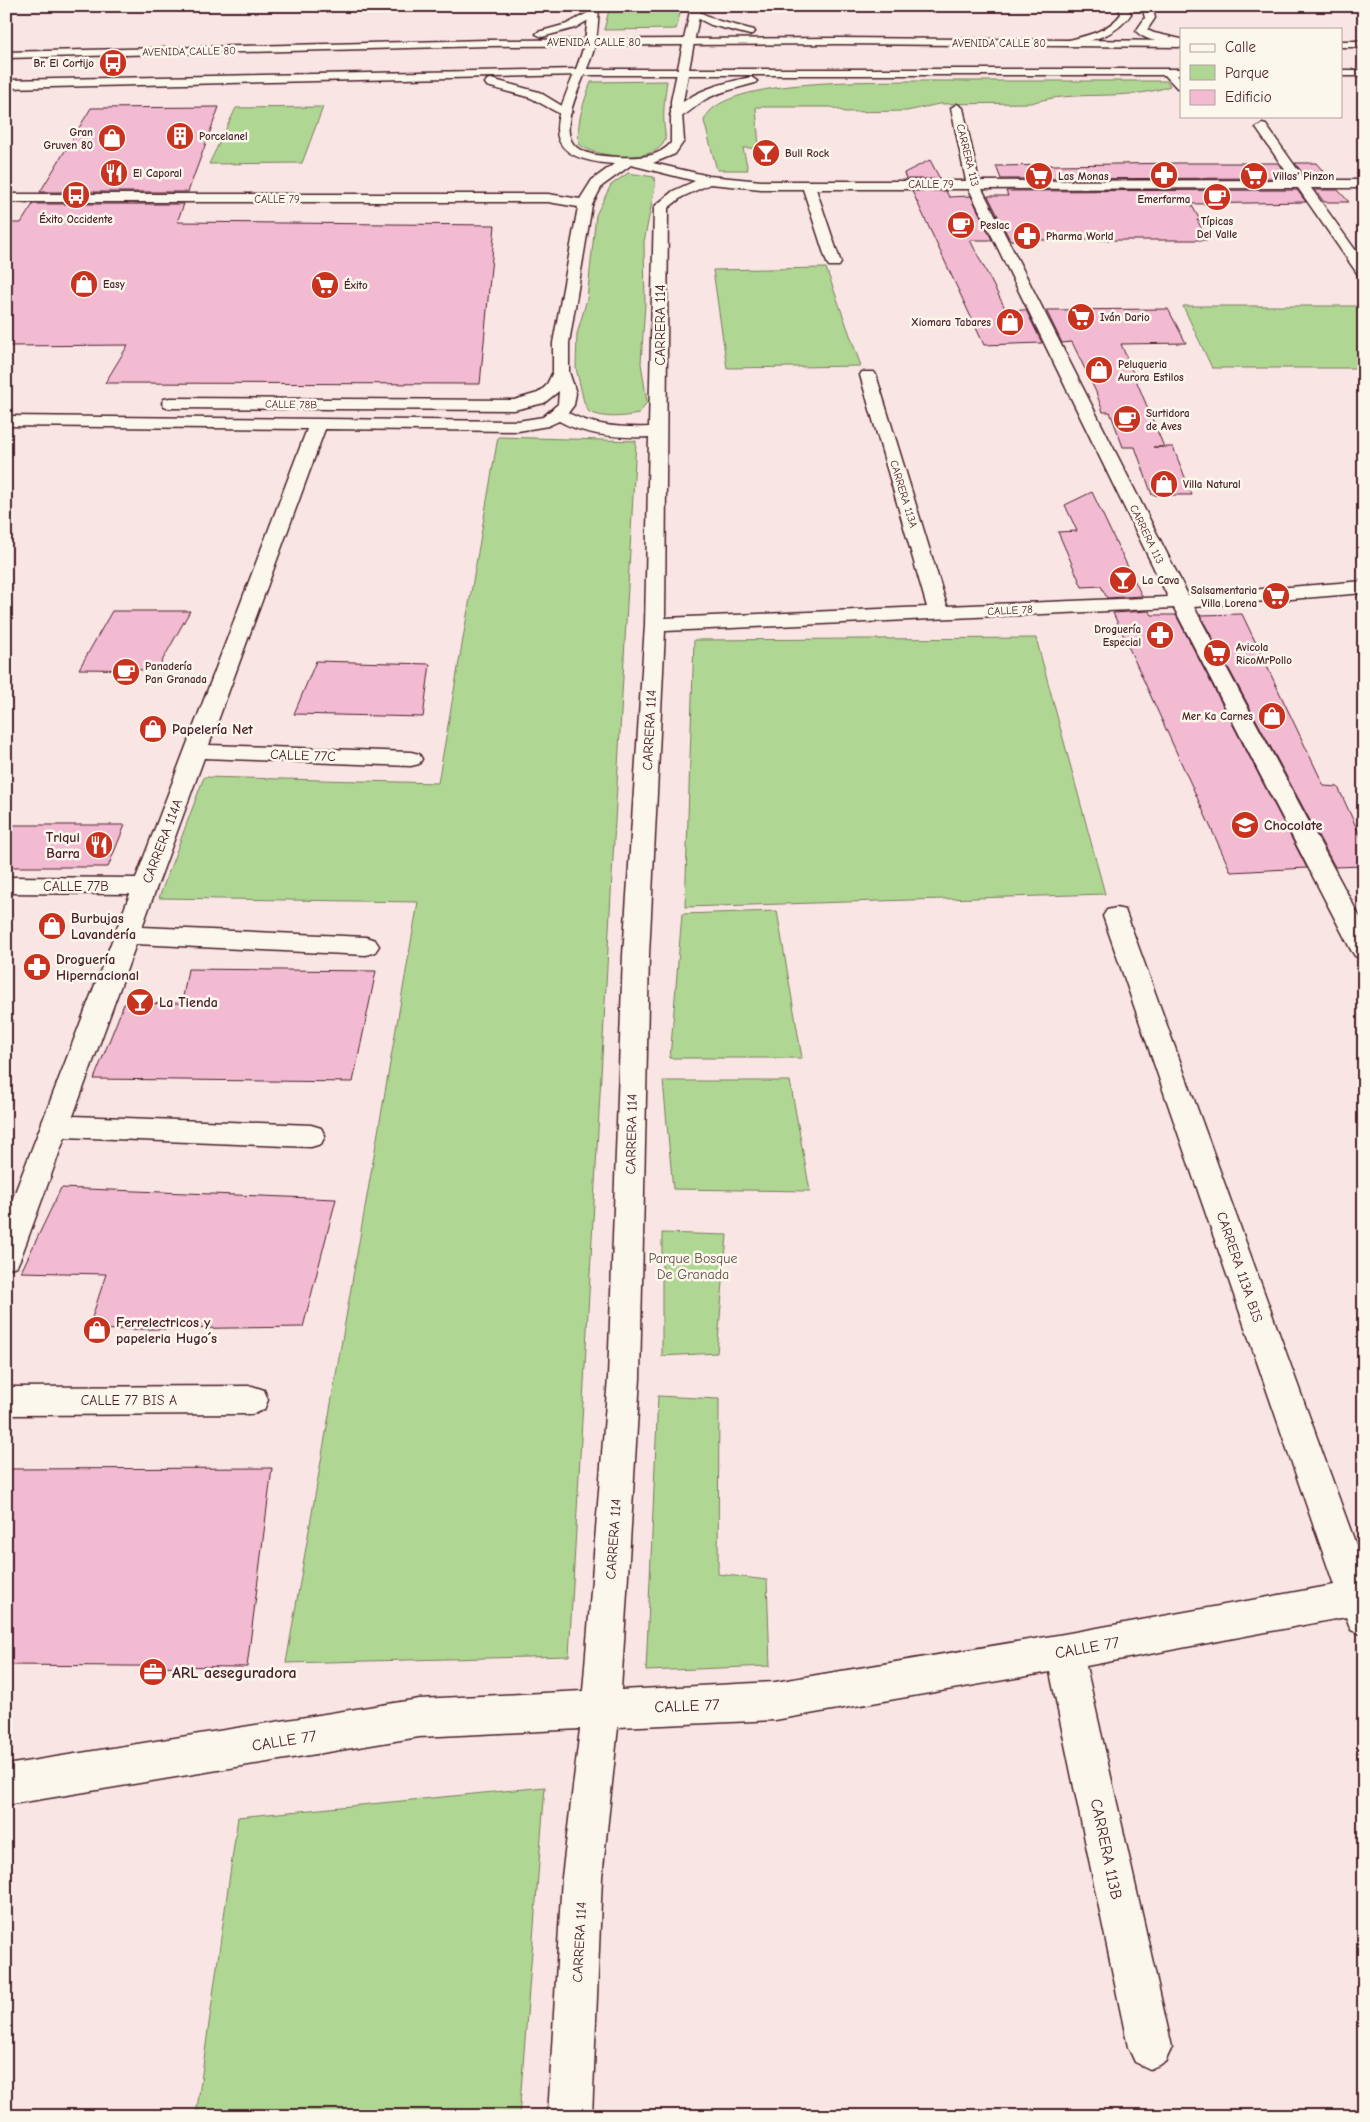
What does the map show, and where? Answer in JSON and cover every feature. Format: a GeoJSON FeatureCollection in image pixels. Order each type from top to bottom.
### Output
{"type":"FeatureCollection","features":[{"type":"Feature","properties":{"kind":"main road"},"geometry":{"type":"LineString","coordinates":[[1069,43],[1102,33],[1119,23],[1126,14],[1123,6]]}},
{"type":"Feature","properties":{"kind":"main road"},"geometry":{"type":"LineString","coordinates":[[1147,6],[1150,18],[1142,30],[1156,37],[1180,43]]}},
{"type":"Feature","properties":{"kind":"main road"},"geometry":{"type":"LineString","coordinates":[[487,43],[555,31],[571,26],[594,10]]}},
{"type":"Feature","properties":{"kind":"main road"},"geometry":{"type":"LineString","coordinates":[[594,10],[585,58],[566,112],[564,137],[566,144],[579,154],[629,161],[662,155],[676,145],[678,141]]}},
{"type":"Feature","properties":{"kind":"main road"},"geometry":{"type":"LineString","coordinates":[[709,180],[678,141],[676,115],[695,10],[715,23],[744,31],[789,38],[839,41]]}},
{"type":"Feature","properties":{"kind":"main road","name":"AVENIDA CALLE 80"},"geometry":{"type":"LineString","coordinates":[[686,57],[839,41],[1180,43]]}},
{"type":"Feature","properties":{"kind":"main road","name":"AVENIDA CALLE 80"},"geometry":{"type":"LineString","coordinates":[[6,56],[487,43],[585,58]]}},
{"type":"Feature","properties":{"kind":"main road"},"geometry":{"type":"LineString","coordinates":[[1342,44],[1364,44]]}},
{"type":"Feature","properties":{"kind":"main road","name":"AVENIDA CALLE 80"},"geometry":{"type":"LineString","coordinates":[[6,65],[1180,53]]}},
{"type":"Feature","properties":{"kind":"main road"},"geometry":{"type":"LineString","coordinates":[[1342,53],[1364,53]]}},
{"type":"Feature","properties":{"kind":"main road","name":"AVENIDA CALLE 80"},"geometry":{"type":"LineString","coordinates":[[686,57],[830,72],[1180,72]]}},
{"type":"Feature","properties":{"kind":"main road","name":"AVENIDA CALLE 80"},"geometry":{"type":"LineString","coordinates":[[6,75],[585,58],[686,57],[1180,63]]}},
{"type":"Feature","properties":{"kind":"main road","name":"AVENIDA CALLE 80"},"geometry":{"type":"LineString","coordinates":[[6,84],[397,76],[585,58]]}},
{"type":"Feature","properties":{"kind":"main road"},"geometry":{"type":"LineString","coordinates":[[1342,63],[1364,64]]}},
{"type":"Feature","properties":{"kind":"main road"},"geometry":{"type":"LineString","coordinates":[[676,115],[696,100],[726,88],[771,78],[830,72]]}},
{"type":"Feature","properties":{"kind":"main road"},"geometry":{"type":"LineString","coordinates":[[1168,72],[1180,84]]}},
{"type":"Feature","properties":{"kind":"main road"},"geometry":{"type":"LineString","coordinates":[[1346,73],[1364,74]]}},
{"type":"Feature","properties":{"kind":"main road"},"geometry":{"type":"LineString","coordinates":[[397,76],[455,78],[506,87],[541,98],[566,112]]}},
{"type":"Feature","properties":{"kind":"main road","name":"CARRERA 113"},"geometry":{"type":"LineString","coordinates":[[957,108],[973,184],[1181,602],[1229,690],[1364,950]]}},
{"type":"Feature","properties":{"kind":"main road"},"geometry":{"type":"LineString","coordinates":[[1262,128],[1364,273]]}},
{"type":"Feature","properties":{"kind":"main road"},"geometry":{"type":"LineString","coordinates":[[548,198],[579,182],[579,154]]}},
{"type":"Feature","properties":{"kind":"main road"},"geometry":{"type":"LineString","coordinates":[[629,161],[592,186],[585,205],[560,343],[561,372],[568,393],[566,405],[558,414],[574,424],[596,429],[622,433],[659,432]]}},
{"type":"Feature","properties":{"kind":"main road","name":"CALLE 79"},"geometry":{"type":"LineString","coordinates":[[629,161],[709,180],[761,185],[1364,184]]}},
{"type":"Feature","properties":{"kind":"main road","name":"CARRERA 114"},"geometry":{"type":"LineString","coordinates":[[570,2116],[582,1877],[601,1709],[624,1378],[636,955],[655,625],[661,207],[681,191],[709,180]]}},
{"type":"Feature","properties":{"kind":"main road"},"geometry":{"type":"LineString","coordinates":[[808,185],[834,263]]}},
{"type":"Feature","properties":{"kind":"main road","name":"CALLE 79"},"geometry":{"type":"LineString","coordinates":[[6,198],[548,198]]}},
{"type":"Feature","properties":{"kind":"main road"},"geometry":{"type":"LineString","coordinates":[[548,198],[568,200],[585,205]]}},
{"type":"Feature","properties":{"kind":"main road","name":"CALLE 78B"},"geometry":{"type":"LineString","coordinates":[[149,403],[514,406],[545,397],[554,389],[561,372]]}},
{"type":"Feature","properties":{"kind":"main road","name":"CARRERA 113A"},"geometry":{"type":"LineString","coordinates":[[868,375],[939,613]]}},
{"type":"Feature","properties":{"kind":"main road","name":"CALLE 78B"},"geometry":{"type":"LineString","coordinates":[[6,421],[518,426],[548,421],[558,414]]}},
{"type":"Feature","properties":{"kind":"main road","name":"CARRERA 114A"},"geometry":{"type":"LineString","coordinates":[[6,1257],[318,424]]}},
{"type":"Feature","properties":{"kind":"main road","name":"CALLE 78"},"geometry":{"type":"LineString","coordinates":[[655,625],[1181,602],[1364,587]]}},
{"type":"Feature","properties":{"kind":"main road","name":"CALLE 77C"},"geometry":{"type":"LineString","coordinates":[[196,751],[411,759]]}},
{"type":"Feature","properties":{"kind":"main road","name":"CALLE 77B"},"geometry":{"type":"LineString","coordinates":[[6,885],[145,886]]}},
{"type":"Feature","properties":{"kind":"main road","name":"CARRERA 113A BIS"},"geometry":{"type":"LineString","coordinates":[[1116,916],[1361,1605]]}},
{"type":"Feature","properties":{"kind":"main road"},"geometry":{"type":"LineString","coordinates":[[127,935],[366,946]]}},
{"type":"Feature","properties":{"kind":"main road"},"geometry":{"type":"LineString","coordinates":[[55,1126],[311,1136]]}},
{"type":"Feature","properties":{"kind":"main road","name":"CALLE 77 BIS A"},"geometry":{"type":"LineString","coordinates":[[6,1401],[252,1400]]}},
{"type":"Feature","properties":{"kind":"main road","name":"CALLE 77"},"geometry":{"type":"LineString","coordinates":[[6,1785],[419,1718],[775,1701],[1064,1652],[1361,1605]]}},
{"type":"Feature","properties":{"kind":"main road","name":"CARRERA 113B"},"geometry":{"type":"LineString","coordinates":[[1064,1652],[1150,2047]]}},
{"type":"Feature","properties":{"kind":"green space"},"geometry":{"type":"Polygon","coordinates":[[[610,6],[682,6],[676,29],[604,30],[610,6]]]}},
{"type":"Feature","properties":{"kind":"green space"},"geometry":{"type":"Polygon","coordinates":[[[667,81],[664,113],[665,140],[660,148],[638,156],[625,156],[598,153],[579,144],[580,120],[591,82],[667,81]]]}},
{"type":"Feature","properties":{"kind":"green space"},"geometry":{"type":"Polygon","coordinates":[[[910,81],[1167,81],[1170,86],[1153,91],[1119,95],[1065,97],[1031,103],[939,104],[907,111],[845,112],[831,107],[756,107],[759,148],[743,148],[748,170],[717,170],[704,121],[715,107],[736,97],[797,85],[910,81]]]}},
{"type":"Feature","properties":{"kind":"green space"},"geometry":{"type":"Polygon","coordinates":[[[323,107],[302,163],[209,164],[236,108],[323,107]]]}},
{"type":"Feature","properties":{"kind":"green space"},"geometry":{"type":"Polygon","coordinates":[[[628,173],[654,177],[655,187],[644,242],[645,304],[641,363],[647,402],[639,414],[620,417],[589,412],[584,402],[576,368],[577,334],[587,299],[596,215],[611,185],[628,173]]]}},
{"type":"Feature","properties":{"kind":"green space"},"geometry":{"type":"Polygon","coordinates":[[[826,268],[861,366],[727,368],[713,270],[826,268]]]}},
{"type":"Feature","properties":{"kind":"green space"},"geometry":{"type":"Polygon","coordinates":[[[1183,306],[1364,306],[1364,368],[1212,368],[1183,306]]]}},
{"type":"Feature","properties":{"kind":"green space"},"geometry":{"type":"Polygon","coordinates":[[[498,437],[636,441],[569,1656],[286,1663],[418,902],[159,898],[204,777],[438,783],[498,437]]]}},
{"type":"Feature","properties":{"kind":"green space"},"geometry":{"type":"Polygon","coordinates":[[[1036,638],[1105,894],[685,907],[694,640],[1036,638]]]}},
{"type":"Feature","properties":{"kind":"green space"},"geometry":{"type":"Polygon","coordinates":[[[777,911],[802,1058],[670,1058],[682,914],[777,911]]]}},
{"type":"Feature","properties":{"kind":"green space"},"geometry":{"type":"Polygon","coordinates":[[[663,1081],[790,1081],[810,1191],[673,1189],[663,1081]]]}},
{"type":"Feature","properties":{"kind":"green space","name":"Parque Bosque De Granada"},"geometry":{"type":"Polygon","coordinates":[[[662,1233],[727,1235],[717,1353],[662,1356],[662,1233]]]}},
{"type":"Feature","properties":{"kind":"green space"},"geometry":{"type":"Polygon","coordinates":[[[658,1396],[719,1399],[718,1574],[767,1580],[770,1666],[646,1671],[658,1396]]]}},
{"type":"Feature","properties":{"kind":"green space"},"geometry":{"type":"Polygon","coordinates":[[[545,1787],[519,2116],[196,2116],[238,1817],[545,1787]]]}},
{"type":"Feature","properties":{"kind":"building"},"geometry":{"type":"Polygon","coordinates":[[[219,107],[188,192],[40,192],[91,108],[219,107]]]}},
{"type":"Feature","properties":{"kind":"building"},"geometry":{"type":"Polygon","coordinates":[[[930,160],[940,179],[906,179],[904,173],[930,160]]]}},
{"type":"Feature","properties":{"kind":"building"},"geometry":{"type":"Polygon","coordinates":[[[1278,163],[1288,178],[1001,179],[996,166],[1278,163]]]}},
{"type":"Feature","properties":{"kind":"building"},"geometry":{"type":"Polygon","coordinates":[[[1295,163],[1316,163],[1329,178],[1306,178],[1295,163]]]}},
{"type":"Feature","properties":{"kind":"building"},"geometry":{"type":"Polygon","coordinates":[[[1297,190],[1306,202],[1191,204],[1208,240],[1010,240],[988,196],[1008,196],[1006,191],[1297,190]]]}},
{"type":"Feature","properties":{"kind":"building"},"geometry":{"type":"Polygon","coordinates":[[[1315,190],[1338,190],[1349,202],[1324,202],[1315,190]]]}},
{"type":"Feature","properties":{"kind":"building"},"geometry":{"type":"Polygon","coordinates":[[[912,191],[946,191],[949,197],[971,196],[992,240],[970,240],[1006,310],[1026,310],[1042,343],[984,345],[912,191]]]}},
{"type":"Feature","properties":{"kind":"building","name":"Éxito"},"geometry":{"type":"Polygon","coordinates":[[[33,204],[184,204],[177,222],[495,225],[480,384],[105,383],[128,345],[6,346],[6,223],[21,223],[33,204]]]}},
{"type":"Feature","properties":{"kind":"building"},"geometry":{"type":"Polygon","coordinates":[[[1168,309],[1186,343],[1121,344],[1164,447],[1173,447],[1192,495],[1152,495],[1135,447],[1123,447],[1110,412],[1103,412],[1096,392],[1072,342],[1062,343],[1046,310],[1168,309]]]}},
{"type":"Feature","properties":{"kind":"building"},"geometry":{"type":"Polygon","coordinates":[[[1092,492],[1142,596],[1107,598],[1101,586],[1082,587],[1058,532],[1077,531],[1065,505],[1092,492]]]}},
{"type":"Feature","properties":{"kind":"building"},"geometry":{"type":"Polygon","coordinates":[[[112,611],[190,611],[157,670],[79,669],[112,611]]]}},
{"type":"Feature","properties":{"kind":"building"},"geometry":{"type":"Polygon","coordinates":[[[1149,611],[1152,615],[1176,615],[1307,868],[1231,872],[1113,613],[1149,611]]]}},
{"type":"Feature","properties":{"kind":"building"},"geometry":{"type":"Polygon","coordinates":[[[1242,614],[1324,786],[1338,787],[1364,844],[1364,866],[1335,867],[1200,615],[1242,614]]]}},
{"type":"Feature","properties":{"kind":"building"},"geometry":{"type":"Polygon","coordinates":[[[316,661],[430,664],[423,717],[294,714],[316,661]]]}},
{"type":"Feature","properties":{"kind":"building"},"geometry":{"type":"Polygon","coordinates":[[[6,825],[125,825],[108,867],[6,867],[6,825]]]}},
{"type":"Feature","properties":{"kind":"building"},"geometry":{"type":"Polygon","coordinates":[[[188,969],[376,971],[353,1082],[94,1079],[124,1004],[182,1003],[188,969]]]}},
{"type":"Feature","properties":{"kind":"building"},"geometry":{"type":"Polygon","coordinates":[[[61,1188],[336,1199],[303,1327],[88,1330],[106,1274],[21,1272],[61,1188]]]}},
{"type":"Feature","properties":{"kind":"building"},"geometry":{"type":"Polygon","coordinates":[[[272,1468],[247,1667],[6,1665],[6,1469],[272,1468]]]}},
{"type":"Feature","properties":{"kind":"place","name":"Br. El Cortijo"},"geometry":{"type":"Point","coordinates":[113,63]}},
{"type":"Feature","properties":{"kind":"place","name":"Porcelanel"},"geometry":{"type":"Point","coordinates":[180,136]}},
{"type":"Feature","properties":{"kind":"place","name":"Gran Gruven 80"},"geometry":{"type":"Point","coordinates":[112,138]}},
{"type":"Feature","properties":{"kind":"place","name":"Bull Rock"},"geometry":{"type":"Point","coordinates":[766,153]}},
{"type":"Feature","properties":{"kind":"place","name":"El Caporal"},"geometry":{"type":"Point","coordinates":[114,173]}},
{"type":"Feature","properties":{"kind":"place","name":"Emerfarma"},"geometry":{"type":"Point","coordinates":[1164,175]}},
{"type":"Feature","properties":{"kind":"place","name":"Las Monas"},"geometry":{"type":"Point","coordinates":[1039,176]}},
{"type":"Feature","properties":{"kind":"place","name":"Villas' Pinzon"},"geometry":{"type":"Point","coordinates":[1254,176]}},
{"type":"Feature","properties":{"kind":"place","name":"Éxito Occidente"},"geometry":{"type":"Point","coordinates":[76,195]}},
{"type":"Feature","properties":{"kind":"place","name":"Típicas Del Valle"},"geometry":{"type":"Point","coordinates":[1217,197]}},
{"type":"Feature","properties":{"kind":"place","name":"Peslac"},"geometry":{"type":"Point","coordinates":[961,225]}},
{"type":"Feature","properties":{"kind":"place","name":"Pharma World"},"geometry":{"type":"Point","coordinates":[1027,236]}},
{"type":"Feature","properties":{"kind":"place","name":"Easy"},"geometry":{"type":"Point","coordinates":[84,284]}},
{"type":"Feature","properties":{"kind":"place","name":"Éxito"},"geometry":{"type":"Point","coordinates":[325,285]}},
{"type":"Feature","properties":{"kind":"place","name":"Iván Dario"},"geometry":{"type":"Point","coordinates":[1081,317]}},
{"type":"Feature","properties":{"kind":"place","name":"Xiomara Tabares"},"geometry":{"type":"Point","coordinates":[1010,322]}},
{"type":"Feature","properties":{"kind":"place","name":"Peluqueria Aurora Estilos"},"geometry":{"type":"Point","coordinates":[1099,370]}},
{"type":"Feature","properties":{"kind":"place","name":"Surtidora de Aves"},"geometry":{"type":"Point","coordinates":[1127,419]}},
{"type":"Feature","properties":{"kind":"place","name":"Villa Natural"},"geometry":{"type":"Point","coordinates":[1164,484]}},
{"type":"Feature","properties":{"kind":"place","name":"La Cava"},"geometry":{"type":"Point","coordinates":[1123,580]}},
{"type":"Feature","properties":{"kind":"place","name":"Salsamentaria Villa Lorena"},"geometry":{"type":"Point","coordinates":[1276,596]}},
{"type":"Feature","properties":{"kind":"place","name":"Droguería Especial"},"geometry":{"type":"Point","coordinates":[1160,635]}},
{"type":"Feature","properties":{"kind":"place","name":"Avicola RicoMrPollo"},"geometry":{"type":"Point","coordinates":[1217,653]}},
{"type":"Feature","properties":{"kind":"place","name":"Panadería Pan Granada"},"geometry":{"type":"Point","coordinates":[126,672]}},
{"type":"Feature","properties":{"kind":"place","name":"Mer Ka Carnes"},"geometry":{"type":"Point","coordinates":[1272,716]}},
{"type":"Feature","properties":{"kind":"place","name":"Papelería Net"},"geometry":{"type":"Point","coordinates":[153,729]}},
{"type":"Feature","properties":{"kind":"place","name":"Chocolate"},"geometry":{"type":"Point","coordinates":[1245,825]}},
{"type":"Feature","properties":{"kind":"place","name":"Triqui Barra"},"geometry":{"type":"Point","coordinates":[99,845]}},
{"type":"Feature","properties":{"kind":"place","name":"Burbujas Lavandería"},"geometry":{"type":"Point","coordinates":[52,926]}},
{"type":"Feature","properties":{"kind":"place","name":"Droguería Hipernacional"},"geometry":{"type":"Point","coordinates":[37,967]}},
{"type":"Feature","properties":{"kind":"place","name":"La Tienda"},"geometry":{"type":"Point","coordinates":[140,1002]}},
{"type":"Feature","properties":{"kind":"place","name":"Ferrelectricos y papeleria Hugo´s"},"geometry":{"type":"Point","coordinates":[97,1330]}},
{"type":"Feature","properties":{"kind":"place","name":"ARL aeseguradora"},"geometry":{"type":"Point","coordinates":[153,1672]}}]}
